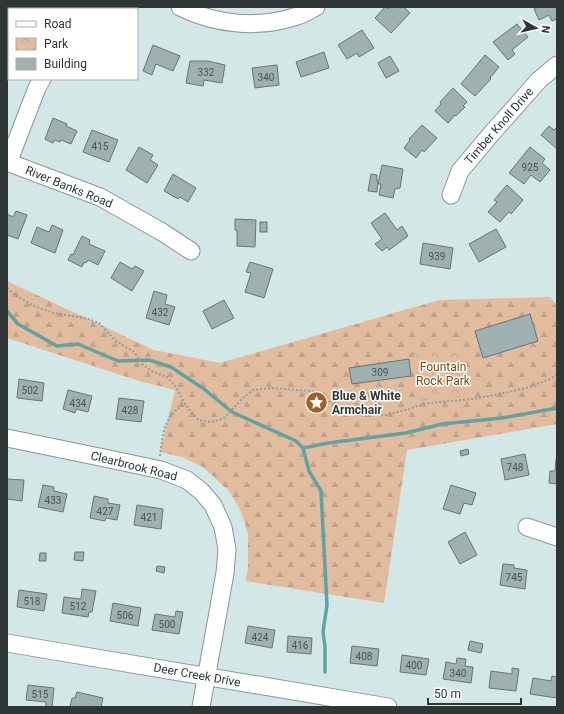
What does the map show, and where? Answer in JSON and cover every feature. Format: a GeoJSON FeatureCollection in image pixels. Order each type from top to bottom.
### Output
{"type":"FeatureCollection","features":[{"type":"Feature","properties":{"kind":"street"},"geometry":{"type":"LineString","coordinates":[[180,7],[206,18],[242,24],[266,23],[288,19],[299,16],[316,7]]}},
{"type":"Feature","properties":{"kind":"street","name":"Timber Knoll Drive"},"geometry":{"type":"LineString","coordinates":[[451,195],[460,171],[539,80],[557,66]]}},
{"type":"Feature","properties":{"kind":"street"},"geometry":{"type":"LineString","coordinates":[[7,162],[41,80]]}},
{"type":"Feature","properties":{"kind":"street","name":"River Banks Road"},"geometry":{"type":"LineString","coordinates":[[7,162],[100,197],[162,232],[191,251]]}},
{"type":"Feature","properties":{"kind":"street","name":"Clearbrook Road"},"geometry":{"type":"LineString","coordinates":[[7,438],[158,470],[187,480],[201,491],[213,505],[223,527],[227,549],[225,573],[201,707]]}},
{"type":"Feature","properties":{"kind":"street"},"geometry":{"type":"LineString","coordinates":[[527,526],[557,536]]}},
{"type":"Feature","properties":{"kind":"street","name":"Deer Creek Drive"},"geometry":{"type":"LineString","coordinates":[[7,643],[388,707]]}},
{"type":"Feature","properties":{"kind":"path"},"geometry":{"type":"LineString","coordinates":[[7,288],[15,295],[34,306],[54,313],[89,319],[99,323],[116,341],[134,352],[143,364],[153,372],[167,377],[176,387],[185,404],[199,420],[210,422],[220,420],[225,417],[244,397],[253,390],[272,388],[310,391],[319,394],[339,409],[352,414],[365,416],[386,415],[422,404],[472,399],[526,388],[557,375]]}},
{"type":"Feature","properties":{"kind":"path"},"geometry":{"type":"LineString","coordinates":[[158,470],[163,434],[168,420],[175,411],[185,404]]}},
{"type":"Feature","properties":{"kind":"green space"},"geometry":{"type":"Polygon","coordinates":[[[7,281],[154,350],[220,363],[439,300],[550,297],[557,306],[557,424],[407,450],[384,603],[245,581],[248,569],[248,534],[241,511],[229,491],[203,467],[182,457],[160,452],[175,390],[139,381],[7,338],[7,281]]]}},
{"type":"Feature","properties":{"kind":"green space","name":"Fountain Rock Park"},"geometry":{"type":"Polygon","coordinates":[[[464,346],[471,395],[420,401],[414,353],[464,346]]]}},
{"type":"Feature","properties":{"kind":"building"},"geometry":{"type":"Polygon","coordinates":[[[385,7],[388,9],[390,7],[404,7],[410,13],[391,33],[375,18],[385,7]]]}},
{"type":"Feature","properties":{"kind":"building"},"geometry":{"type":"Polygon","coordinates":[[[538,7],[557,7],[557,19],[552,21],[549,15],[539,20],[534,9],[538,7]]]}},
{"type":"Feature","properties":{"kind":"building"},"geometry":{"type":"Polygon","coordinates":[[[517,24],[528,37],[512,50],[515,54],[508,60],[493,42],[517,24]]]}},
{"type":"Feature","properties":{"kind":"building"},"geometry":{"type":"Polygon","coordinates":[[[362,30],[374,48],[359,57],[357,53],[347,59],[338,45],[362,30]]]}},
{"type":"Feature","properties":{"kind":"building"},"geometry":{"type":"Polygon","coordinates":[[[153,45],[180,56],[173,71],[156,64],[152,75],[143,71],[153,45]]]}},
{"type":"Feature","properties":{"kind":"building"},"geometry":{"type":"Polygon","coordinates":[[[324,52],[329,68],[301,77],[296,62],[324,52]]]}},
{"type":"Feature","properties":{"kind":"building"},"geometry":{"type":"Polygon","coordinates":[[[485,55],[499,67],[490,78],[491,79],[475,96],[461,84],[485,55]]]}},
{"type":"Feature","properties":{"kind":"building"},"geometry":{"type":"Polygon","coordinates":[[[390,56],[399,71],[386,78],[378,63],[390,56]]]}},
{"type":"Feature","properties":{"kind":"building"},"geometry":{"type":"Polygon","coordinates":[[[190,61],[208,61],[225,65],[222,83],[204,80],[203,86],[186,83],[190,61]]]}},
{"type":"Feature","properties":{"kind":"building"},"geometry":{"type":"Polygon","coordinates":[[[277,65],[279,85],[255,88],[252,68],[277,65]]]}},
{"type":"Feature","properties":{"kind":"building"},"geometry":{"type":"Polygon","coordinates":[[[453,88],[467,102],[463,106],[465,107],[448,123],[435,111],[441,104],[440,102],[453,88]]]}},
{"type":"Feature","properties":{"kind":"building"},"geometry":{"type":"Polygon","coordinates":[[[53,118],[67,124],[66,126],[77,131],[71,144],[61,140],[60,142],[55,140],[53,143],[45,139],[53,118]]]}},
{"type":"Feature","properties":{"kind":"building"},"geometry":{"type":"Polygon","coordinates":[[[422,125],[437,138],[424,152],[422,150],[416,158],[404,148],[410,140],[409,139],[422,125]]]}},
{"type":"Feature","properties":{"kind":"building"},"geometry":{"type":"Polygon","coordinates":[[[549,126],[554,130],[557,127],[557,149],[541,135],[549,126]]]}},
{"type":"Feature","properties":{"kind":"building"},"geometry":{"type":"Polygon","coordinates":[[[92,130],[118,140],[109,162],[83,152],[92,130]]]}},
{"type":"Feature","properties":{"kind":"building"},"geometry":{"type":"Polygon","coordinates":[[[139,147],[153,155],[150,160],[158,165],[147,183],[126,170],[139,147]]]}},
{"type":"Feature","properties":{"kind":"building"},"geometry":{"type":"Polygon","coordinates":[[[530,147],[545,159],[542,163],[550,170],[540,182],[531,175],[524,184],[509,173],[530,147]]]}},
{"type":"Feature","properties":{"kind":"building"},"geometry":{"type":"Polygon","coordinates":[[[382,165],[403,169],[400,188],[395,189],[393,198],[379,195],[381,184],[378,184],[382,165]]]}},
{"type":"Feature","properties":{"kind":"building"},"geometry":{"type":"Polygon","coordinates":[[[173,174],[196,188],[188,202],[180,197],[178,199],[164,191],[173,174]]]}},
{"type":"Feature","properties":{"kind":"building"},"geometry":{"type":"Polygon","coordinates":[[[371,174],[377,175],[377,192],[368,191],[371,174]]]}},
{"type":"Feature","properties":{"kind":"building"},"geometry":{"type":"Polygon","coordinates":[[[507,185],[523,200],[511,214],[509,212],[500,222],[488,212],[497,202],[494,200],[507,185]]]}},
{"type":"Feature","properties":{"kind":"building"},"geometry":{"type":"Polygon","coordinates":[[[16,211],[27,215],[18,239],[7,235],[7,214],[13,217],[16,211]]]}},
{"type":"Feature","properties":{"kind":"building"},"geometry":{"type":"Polygon","coordinates":[[[385,213],[397,230],[402,226],[408,236],[389,250],[387,247],[382,251],[375,244],[382,239],[371,223],[385,213]]]}},
{"type":"Feature","properties":{"kind":"building"},"geometry":{"type":"Polygon","coordinates":[[[235,219],[256,220],[255,247],[237,246],[235,219]]]}},
{"type":"Feature","properties":{"kind":"building"},"geometry":{"type":"Polygon","coordinates":[[[260,222],[267,222],[267,232],[260,232],[260,222]]]}},
{"type":"Feature","properties":{"kind":"building"},"geometry":{"type":"Polygon","coordinates":[[[52,225],[63,230],[55,253],[31,243],[37,227],[49,232],[52,225]]]}},
{"type":"Feature","properties":{"kind":"building"},"geometry":{"type":"Polygon","coordinates":[[[496,229],[506,247],[479,262],[469,244],[496,229]]]}},
{"type":"Feature","properties":{"kind":"building"},"geometry":{"type":"Polygon","coordinates":[[[82,236],[90,240],[89,244],[105,251],[98,265],[88,260],[86,263],[84,262],[82,267],[68,260],[71,254],[73,255],[82,236]]]}},
{"type":"Feature","properties":{"kind":"building"},"geometry":{"type":"Polygon","coordinates":[[[423,243],[453,248],[450,269],[420,264],[423,243]]]}},
{"type":"Feature","properties":{"kind":"building"},"geometry":{"type":"Polygon","coordinates":[[[120,262],[132,269],[135,266],[144,271],[132,291],[111,278],[120,262]]]}},
{"type":"Feature","properties":{"kind":"building"},"geometry":{"type":"Polygon","coordinates":[[[250,262],[273,269],[264,298],[245,292],[251,273],[246,272],[250,262]]]}},
{"type":"Feature","properties":{"kind":"building"},"geometry":{"type":"Polygon","coordinates":[[[154,291],[167,295],[165,304],[175,307],[169,325],[146,318],[154,291]]]}},
{"type":"Feature","properties":{"kind":"building"},"geometry":{"type":"Polygon","coordinates":[[[224,300],[234,318],[212,329],[203,311],[224,300]]]}},
{"type":"Feature","properties":{"kind":"building"},"geometry":{"type":"Polygon","coordinates":[[[530,314],[538,341],[483,358],[475,331],[530,314]]]}},
{"type":"Feature","properties":{"kind":"building"},"geometry":{"type":"Polygon","coordinates":[[[409,359],[411,376],[352,384],[349,368],[409,359]]]}},
{"type":"Feature","properties":{"kind":"building"},"geometry":{"type":"Polygon","coordinates":[[[19,379],[44,383],[42,401],[17,398],[19,379]]]}},
{"type":"Feature","properties":{"kind":"building"},"geometry":{"type":"Polygon","coordinates":[[[68,390],[92,396],[88,412],[76,409],[75,413],[63,409],[68,390]]]}},
{"type":"Feature","properties":{"kind":"building"},"geometry":{"type":"Polygon","coordinates":[[[119,398],[144,401],[141,422],[116,419],[119,398]]]}},
{"type":"Feature","properties":{"kind":"building"},"geometry":{"type":"Polygon","coordinates":[[[468,449],[469,454],[461,456],[460,451],[468,449]]]}},
{"type":"Feature","properties":{"kind":"building"},"geometry":{"type":"Polygon","coordinates":[[[525,454],[529,475],[505,480],[501,459],[525,454]]]}},
{"type":"Feature","properties":{"kind":"building"},"geometry":{"type":"Polygon","coordinates":[[[556,459],[557,484],[549,483],[550,471],[555,471],[556,459]]]}},
{"type":"Feature","properties":{"kind":"building"},"geometry":{"type":"Polygon","coordinates":[[[7,479],[24,480],[22,501],[7,499],[7,479]]]}},
{"type":"Feature","properties":{"kind":"building"},"geometry":{"type":"Polygon","coordinates":[[[43,485],[54,487],[54,491],[67,494],[63,512],[38,507],[43,485]]]}},
{"type":"Feature","properties":{"kind":"building"},"geometry":{"type":"Polygon","coordinates":[[[451,485],[476,493],[472,505],[464,503],[460,514],[443,509],[451,485]]]}},
{"type":"Feature","properties":{"kind":"building"},"geometry":{"type":"Polygon","coordinates":[[[94,496],[108,499],[108,503],[120,505],[117,520],[106,518],[105,521],[90,518],[94,496]]]}},
{"type":"Feature","properties":{"kind":"building"},"geometry":{"type":"Polygon","coordinates":[[[137,505],[163,509],[161,529],[134,525],[137,505]]]}},
{"type":"Feature","properties":{"kind":"building"},"geometry":{"type":"Polygon","coordinates":[[[465,532],[477,555],[460,564],[448,542],[465,532]]]}},
{"type":"Feature","properties":{"kind":"building"},"geometry":{"type":"Polygon","coordinates":[[[75,552],[84,552],[83,561],[74,560],[75,552]]]}},
{"type":"Feature","properties":{"kind":"building"},"geometry":{"type":"Polygon","coordinates":[[[40,553],[46,553],[46,561],[39,561],[40,553]]]}},
{"type":"Feature","properties":{"kind":"building"},"geometry":{"type":"Polygon","coordinates":[[[503,564],[514,565],[514,568],[527,570],[525,589],[500,585],[503,564]]]}},
{"type":"Feature","properties":{"kind":"building"},"geometry":{"type":"Polygon","coordinates":[[[157,566],[165,567],[164,573],[156,571],[157,566]]]}},
{"type":"Feature","properties":{"kind":"building"},"geometry":{"type":"Polygon","coordinates":[[[82,589],[96,591],[92,612],[89,612],[88,617],[62,613],[64,597],[81,599],[82,589]]]}},
{"type":"Feature","properties":{"kind":"building"},"geometry":{"type":"Polygon","coordinates":[[[19,590],[47,594],[44,611],[17,607],[19,590]]]}},
{"type":"Feature","properties":{"kind":"building"},"geometry":{"type":"Polygon","coordinates":[[[113,603],[141,608],[138,626],[110,621],[113,603]]]}},
{"type":"Feature","properties":{"kind":"building"},"geometry":{"type":"Polygon","coordinates":[[[176,611],[183,612],[179,634],[152,630],[155,614],[175,617],[176,611]]]}},
{"type":"Feature","properties":{"kind":"building"},"geometry":{"type":"Polygon","coordinates":[[[248,626],[275,630],[272,648],[245,643],[248,626]]]}},
{"type":"Feature","properties":{"kind":"building"},"geometry":{"type":"Polygon","coordinates":[[[288,636],[312,638],[311,654],[287,652],[288,636]]]}},
{"type":"Feature","properties":{"kind":"building"},"geometry":{"type":"Polygon","coordinates":[[[470,641],[483,644],[481,653],[468,650],[470,641]]]}},
{"type":"Feature","properties":{"kind":"building"},"geometry":{"type":"Polygon","coordinates":[[[352,646],[379,649],[377,666],[350,663],[352,646]]]}},
{"type":"Feature","properties":{"kind":"building"},"geometry":{"type":"Polygon","coordinates":[[[402,655],[429,659],[426,675],[400,672],[402,655]]]}},
{"type":"Feature","properties":{"kind":"building"},"geometry":{"type":"Polygon","coordinates":[[[457,658],[466,659],[465,666],[473,667],[471,683],[443,679],[446,662],[456,664],[457,658]]]}},
{"type":"Feature","properties":{"kind":"building"},"geometry":{"type":"Polygon","coordinates":[[[512,668],[519,669],[516,691],[489,688],[491,671],[512,674],[512,668]]]}},
{"type":"Feature","properties":{"kind":"building"},"geometry":{"type":"Polygon","coordinates":[[[552,676],[557,677],[557,698],[530,694],[533,678],[551,681],[552,676]]]}},
{"type":"Feature","properties":{"kind":"building"},"geometry":{"type":"Polygon","coordinates":[[[28,685],[54,688],[52,707],[46,707],[46,702],[26,700],[28,685]]]}},
{"type":"Feature","properties":{"kind":"building"},"geometry":{"type":"Polygon","coordinates":[[[77,692],[103,698],[101,707],[70,707],[72,698],[75,698],[77,692]]]}},
{"type":"Feature","properties":{"kind":"waterway"},"geometry":{"type":"LineString","coordinates":[[7,311],[18,324],[57,346],[78,344],[118,361],[149,360],[171,367],[204,389],[232,412],[296,441],[303,448],[309,471],[321,491],[327,605],[323,632],[325,646],[325,672]]}},
{"type":"Feature","properties":{"kind":"waterway"},"geometry":{"type":"LineString","coordinates":[[303,448],[328,443],[406,433],[442,424],[502,418],[557,408]]}},
{"type":"Feature","properties":{"kind":"place","name":"Blue & White Armchair"},"geometry":{"type":"Point","coordinates":[317,403]}}]}
